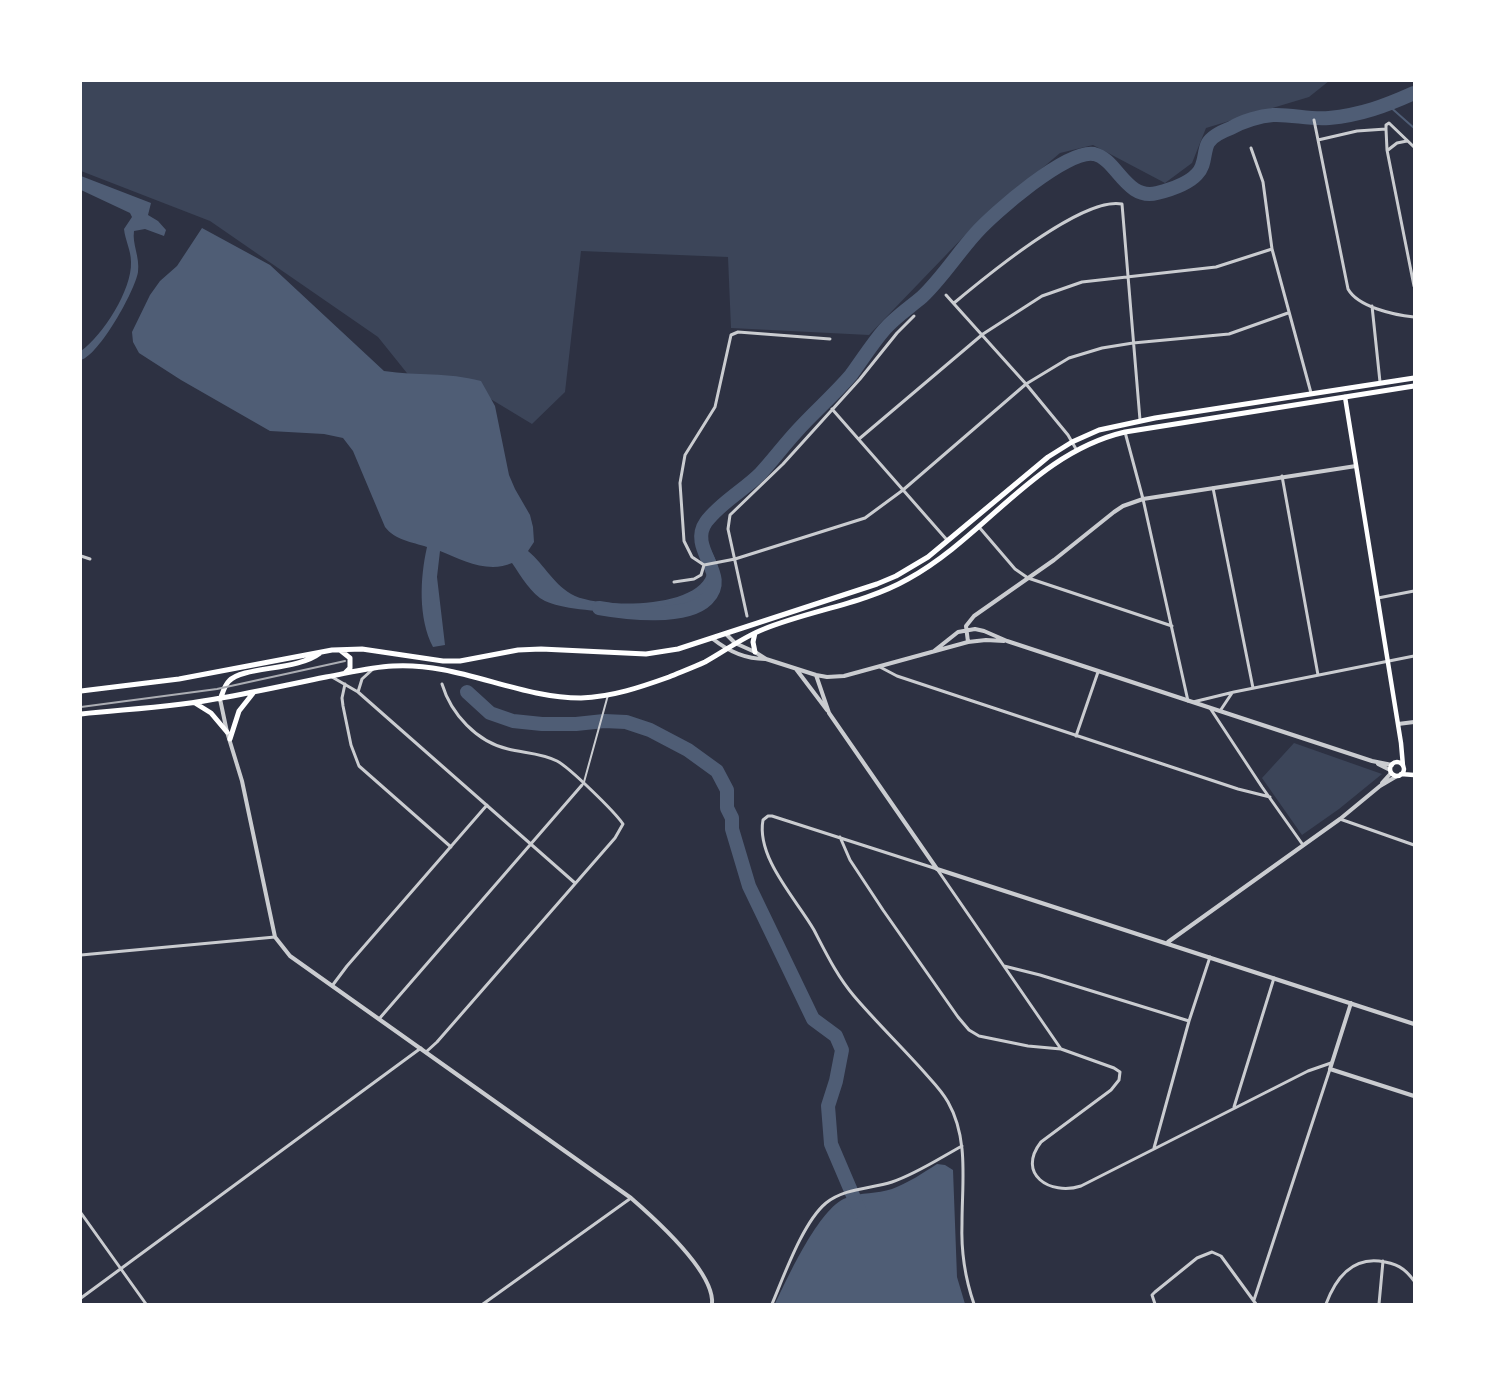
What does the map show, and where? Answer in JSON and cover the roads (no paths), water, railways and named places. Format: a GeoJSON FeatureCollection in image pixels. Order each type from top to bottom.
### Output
{"type":"FeatureCollection","features":[{"type":"Feature","properties":{"kind":"main road"},"geometry":{"type":"LineString","coordinates":[[81,691],[196,676],[339,650],[362,650],[443,661],[460,661],[518,650],[646,654],[678,649],[877,584],[908,570],[948,541],[1035,466],[1072,442],[1099,430],[1140,420],[1414,378]]}},
{"type":"Feature","properties":{"kind":"main road"},"geometry":{"type":"LineString","coordinates":[[81,714],[195,703],[392,666],[428,667],[452,671],[522,690],[550,695],[580,698],[609,695],[669,677],[705,662],[755,633],[866,597],[907,580],[934,562],[1027,484],[1076,449],[1109,436],[1414,386]]}},
{"type":"Feature","properties":{"kind":"main road"},"geometry":{"type":"LineString","coordinates":[[1345,397],[1401,743],[1397,769],[1414,775]]}},
{"type":"Feature","properties":{"kind":"main road"},"geometry":{"type":"LineString","coordinates":[[755,633],[753,642],[755,652]]}},
{"type":"Feature","properties":{"kind":"main road"},"geometry":{"type":"LineString","coordinates":[[339,650],[350,658],[350,668],[344,674]]}},
{"type":"Feature","properties":{"kind":"main road"},"geometry":{"type":"LineString","coordinates":[[220,699],[226,685],[236,676],[304,662],[321,652]]}},
{"type":"Feature","properties":{"kind":"main road"},"geometry":{"type":"LineString","coordinates":[[195,703],[210,713],[228,736],[239,711],[254,692]]}},
{"type":"Feature","properties":{"kind":"street"},"geometry":{"type":"LineString","coordinates":[[1314,120],[1348,289],[1356,299],[1372,306],[1414,316]]}},
{"type":"Feature","properties":{"kind":"street"},"geometry":{"type":"LineString","coordinates":[[1414,147],[1391,124],[1387,124],[1388,150],[1414,286]]}},
{"type":"Feature","properties":{"kind":"street"},"geometry":{"type":"LineString","coordinates":[[1318,140],[1357,131],[1386,129]]}},
{"type":"Feature","properties":{"kind":"street"},"geometry":{"type":"LineString","coordinates":[[1388,150],[1407,141]]}},
{"type":"Feature","properties":{"kind":"street"},"geometry":{"type":"LineString","coordinates":[[1251,148],[1263,182],[1272,249],[1311,393]]}},
{"type":"Feature","properties":{"kind":"street"},"geometry":{"type":"LineString","coordinates":[[954,303],[1016,253],[1062,224],[1088,212],[1121,203],[1140,420]]}},
{"type":"Feature","properties":{"kind":"street"},"geometry":{"type":"LineString","coordinates":[[859,439],[983,334],[1025,305],[1057,290],[1082,282],[1216,267],[1272,249]]}},
{"type":"Feature","properties":{"kind":"street"},"geometry":{"type":"LineString","coordinates":[[946,295],[1026,384],[1076,449]]}},
{"type":"Feature","properties":{"kind":"street"},"geometry":{"type":"LineString","coordinates":[[1372,306],[1380,384]]}},
{"type":"Feature","properties":{"kind":"street"},"geometry":{"type":"LineString","coordinates":[[830,339],[738,332],[731,335],[715,407],[689,447],[681,474],[681,524],[684,541],[692,557],[704,565],[735,559],[865,518],[903,490],[1026,384],[1079,354],[1133,342],[1229,334],[1288,313]]}},
{"type":"Feature","properties":{"kind":"street"},"geometry":{"type":"LineString","coordinates":[[747,616],[728,529],[728,520],[732,512],[783,464],[914,316]]}},
{"type":"Feature","properties":{"kind":"street"},"geometry":{"type":"LineString","coordinates":[[1344,389],[1345,397]]}},
{"type":"Feature","properties":{"kind":"street"},"geometry":{"type":"LineString","coordinates":[[832,409],[948,541]]}},
{"type":"Feature","properties":{"kind":"street"},"geometry":{"type":"LineString","coordinates":[[1125,432],[1191,701]]}},
{"type":"Feature","properties":{"kind":"street"},"geometry":{"type":"LineString","coordinates":[[968,642],[966,629],[974,616],[1114,512],[1132,502],[1356,466]]}},
{"type":"Feature","properties":{"kind":"street"},"geometry":{"type":"LineString","coordinates":[[1282,477],[1318,675]]}},
{"type":"Feature","properties":{"kind":"street"},"geometry":{"type":"LineString","coordinates":[[1213,488],[1253,688]]}},
{"type":"Feature","properties":{"kind":"street"},"geometry":{"type":"LineString","coordinates":[[978,526],[1015,569],[1028,578],[1172,626]]}},
{"type":"Feature","properties":{"kind":"street"},"geometry":{"type":"LineString","coordinates":[[81,556],[90,559]]}},
{"type":"Feature","properties":{"kind":"street"},"geometry":{"type":"LineString","coordinates":[[674,582],[694,579],[701,575],[704,565]]}},
{"type":"Feature","properties":{"kind":"street"},"geometry":{"type":"LineString","coordinates":[[1378,598],[1414,591]]}},
{"type":"Feature","properties":{"kind":"street"},"geometry":{"type":"LineString","coordinates":[[934,651],[952,635],[966,629],[984,631],[1098,672],[1397,769],[1340,819],[1167,943]]}},
{"type":"Feature","properties":{"kind":"street"},"geometry":{"type":"LineString","coordinates":[[726,634],[735,643],[766,659],[826,677],[844,676],[968,642],[1007,641]]}},
{"type":"Feature","properties":{"kind":"street"},"geometry":{"type":"LineString","coordinates":[[713,639],[726,649],[754,659],[766,659]]}},
{"type":"Feature","properties":{"kind":"street"},"geometry":{"type":"LineString","coordinates":[[1191,701],[1414,656]]}},
{"type":"Feature","properties":{"kind":"street"},"geometry":{"type":"LineString","coordinates":[[880,667],[897,676],[1076,736],[1238,789],[1270,797]]}},
{"type":"Feature","properties":{"kind":"street"},"geometry":{"type":"LineString","coordinates":[[358,692],[362,679],[374,668]]}},
{"type":"Feature","properties":{"kind":"street"},"geometry":{"type":"LineString","coordinates":[[796,669],[938,869],[1061,1049]]}},
{"type":"Feature","properties":{"kind":"street"},"geometry":{"type":"LineString","coordinates":[[1076,736],[1098,672]]}},
{"type":"Feature","properties":{"kind":"street"},"geometry":{"type":"LineString","coordinates":[[816,675],[829,713]]}},
{"type":"Feature","properties":{"kind":"street"},"geometry":{"type":"LineString","coordinates":[[330,676],[358,692],[488,804],[575,883]]}},
{"type":"Feature","properties":{"kind":"street"},"geometry":{"type":"LineString","coordinates":[[345,684],[343,706],[351,744],[359,766],[451,847]]}},
{"type":"Feature","properties":{"kind":"street"},"geometry":{"type":"LineString","coordinates":[[426,1052],[615,838],[623,824],[557,761],[506,749],[477,734],[461,720],[452,708],[442,684]]}},
{"type":"Feature","properties":{"kind":"street"},"geometry":{"type":"LineString","coordinates":[[1220,711],[1234,692]]}},
{"type":"Feature","properties":{"kind":"street"},"geometry":{"type":"LineString","coordinates":[[379,1019],[530,842],[583,784],[609,695]]}},
{"type":"Feature","properties":{"kind":"street"},"geometry":{"type":"LineString","coordinates":[[220,699],[228,736],[242,780],[275,937],[290,956],[631,1198],[681,1245],[707,1284],[712,1304]]}},
{"type":"Feature","properties":{"kind":"street"},"geometry":{"type":"LineString","coordinates":[[1210,708],[1303,845]]}},
{"type":"Feature","properties":{"kind":"street"},"geometry":{"type":"LineString","coordinates":[[1398,724],[1414,722]]}},
{"type":"Feature","properties":{"kind":"street"},"geometry":{"type":"LineString","coordinates":[[333,986],[346,966],[488,804]]}},
{"type":"Feature","properties":{"kind":"street"},"geometry":{"type":"LineString","coordinates":[[974,1304],[963,1258],[964,1167],[962,1146],[953,1114],[939,1090],[845,986],[813,928],[782,884],[772,865],[762,827],[766,817],[772,816],[840,837],[1414,1024]]}},
{"type":"Feature","properties":{"kind":"street"},"geometry":{"type":"LineString","coordinates":[[1340,819],[1414,845]]}},
{"type":"Feature","properties":{"kind":"street"},"geometry":{"type":"LineString","coordinates":[[840,837],[850,860],[883,910],[969,1030],[985,1038],[1061,1049],[1120,1072],[1117,1084],[1111,1090],[1050,1135],[1035,1150],[1032,1167],[1038,1178],[1053,1188],[1061,1190],[1073,1188],[1308,1071],[1332,1063]]}},
{"type":"Feature","properties":{"kind":"street"},"geometry":{"type":"LineString","coordinates":[[81,955],[275,937]]}},
{"type":"Feature","properties":{"kind":"street"},"geometry":{"type":"LineString","coordinates":[[1154,1149],[1189,1021],[1210,957]]}},
{"type":"Feature","properties":{"kind":"street"},"geometry":{"type":"LineString","coordinates":[[1004,966],[1189,1021]]}},
{"type":"Feature","properties":{"kind":"street"},"geometry":{"type":"LineString","coordinates":[[1234,1107],[1274,978]]}},
{"type":"Feature","properties":{"kind":"street"},"geometry":{"type":"LineString","coordinates":[[1255,1302],[1351,1004]]}},
{"type":"Feature","properties":{"kind":"street"},"geometry":{"type":"LineString","coordinates":[[81,1298],[421,1048]]}},
{"type":"Feature","properties":{"kind":"street"},"geometry":{"type":"LineString","coordinates":[[1330,1069],[1414,1096]]}},
{"type":"Feature","properties":{"kind":"street"},"geometry":{"type":"LineString","coordinates":[[772,1304],[815,1214],[825,1204],[842,1194],[893,1182],[962,1146]]}},
{"type":"Feature","properties":{"kind":"street"},"geometry":{"type":"LineString","coordinates":[[483,1304],[631,1198]]}},
{"type":"Feature","properties":{"kind":"street"},"geometry":{"type":"LineString","coordinates":[[81,1213],[146,1304]]}},
{"type":"Feature","properties":{"kind":"street"},"geometry":{"type":"LineString","coordinates":[[1155,1304],[1152,1295],[1155,1292],[1197,1258],[1212,1252],[1221,1256],[1255,1302]]}},
{"type":"Feature","properties":{"kind":"street"},"geometry":{"type":"LineString","coordinates":[[1326,1304],[1334,1285],[1348,1269],[1360,1262],[1370,1260],[1400,1265],[1414,1281]]}},
{"type":"Feature","properties":{"kind":"street"},"geometry":{"type":"LineString","coordinates":[[1379,1304],[1383,1261]]}},
{"type":"Feature","properties":{"kind":"waterway"},"geometry":{"type":"LineString","coordinates":[[599,608],[640,613],[671,612],[697,606],[707,599],[713,590],[715,581],[702,542],[702,532],[706,522],[760,474],[797,431],[851,375],[884,330],[929,290],[985,224],[1032,184],[1067,161],[1082,155],[1094,154],[1109,163],[1137,191],[1146,194],[1157,193],[1193,178],[1202,167],[1206,147],[1210,140],[1221,132],[1246,121],[1273,115],[1308,118],[1341,117],[1373,109],[1414,93]]}},
{"type":"Feature","properties":{"kind":"waterway"},"geometry":{"type":"LineString","coordinates":[[1388,105],[1414,128]]}},
{"type":"Feature","properties":{"kind":"waterway"},"geometry":{"type":"LineString","coordinates":[[467,692],[490,713],[513,721],[542,724],[626,722],[650,730],[688,750],[717,771],[727,790],[727,808],[732,818],[732,829],[749,886],[813,1019],[836,1036],[842,1050],[828,1106],[831,1144],[860,1212]]}},
{"type":"Feature","properties":{"kind":"railway"},"geometry":{"type":"LineString","coordinates":[[81,707],[217,689],[345,661]]}}]}
